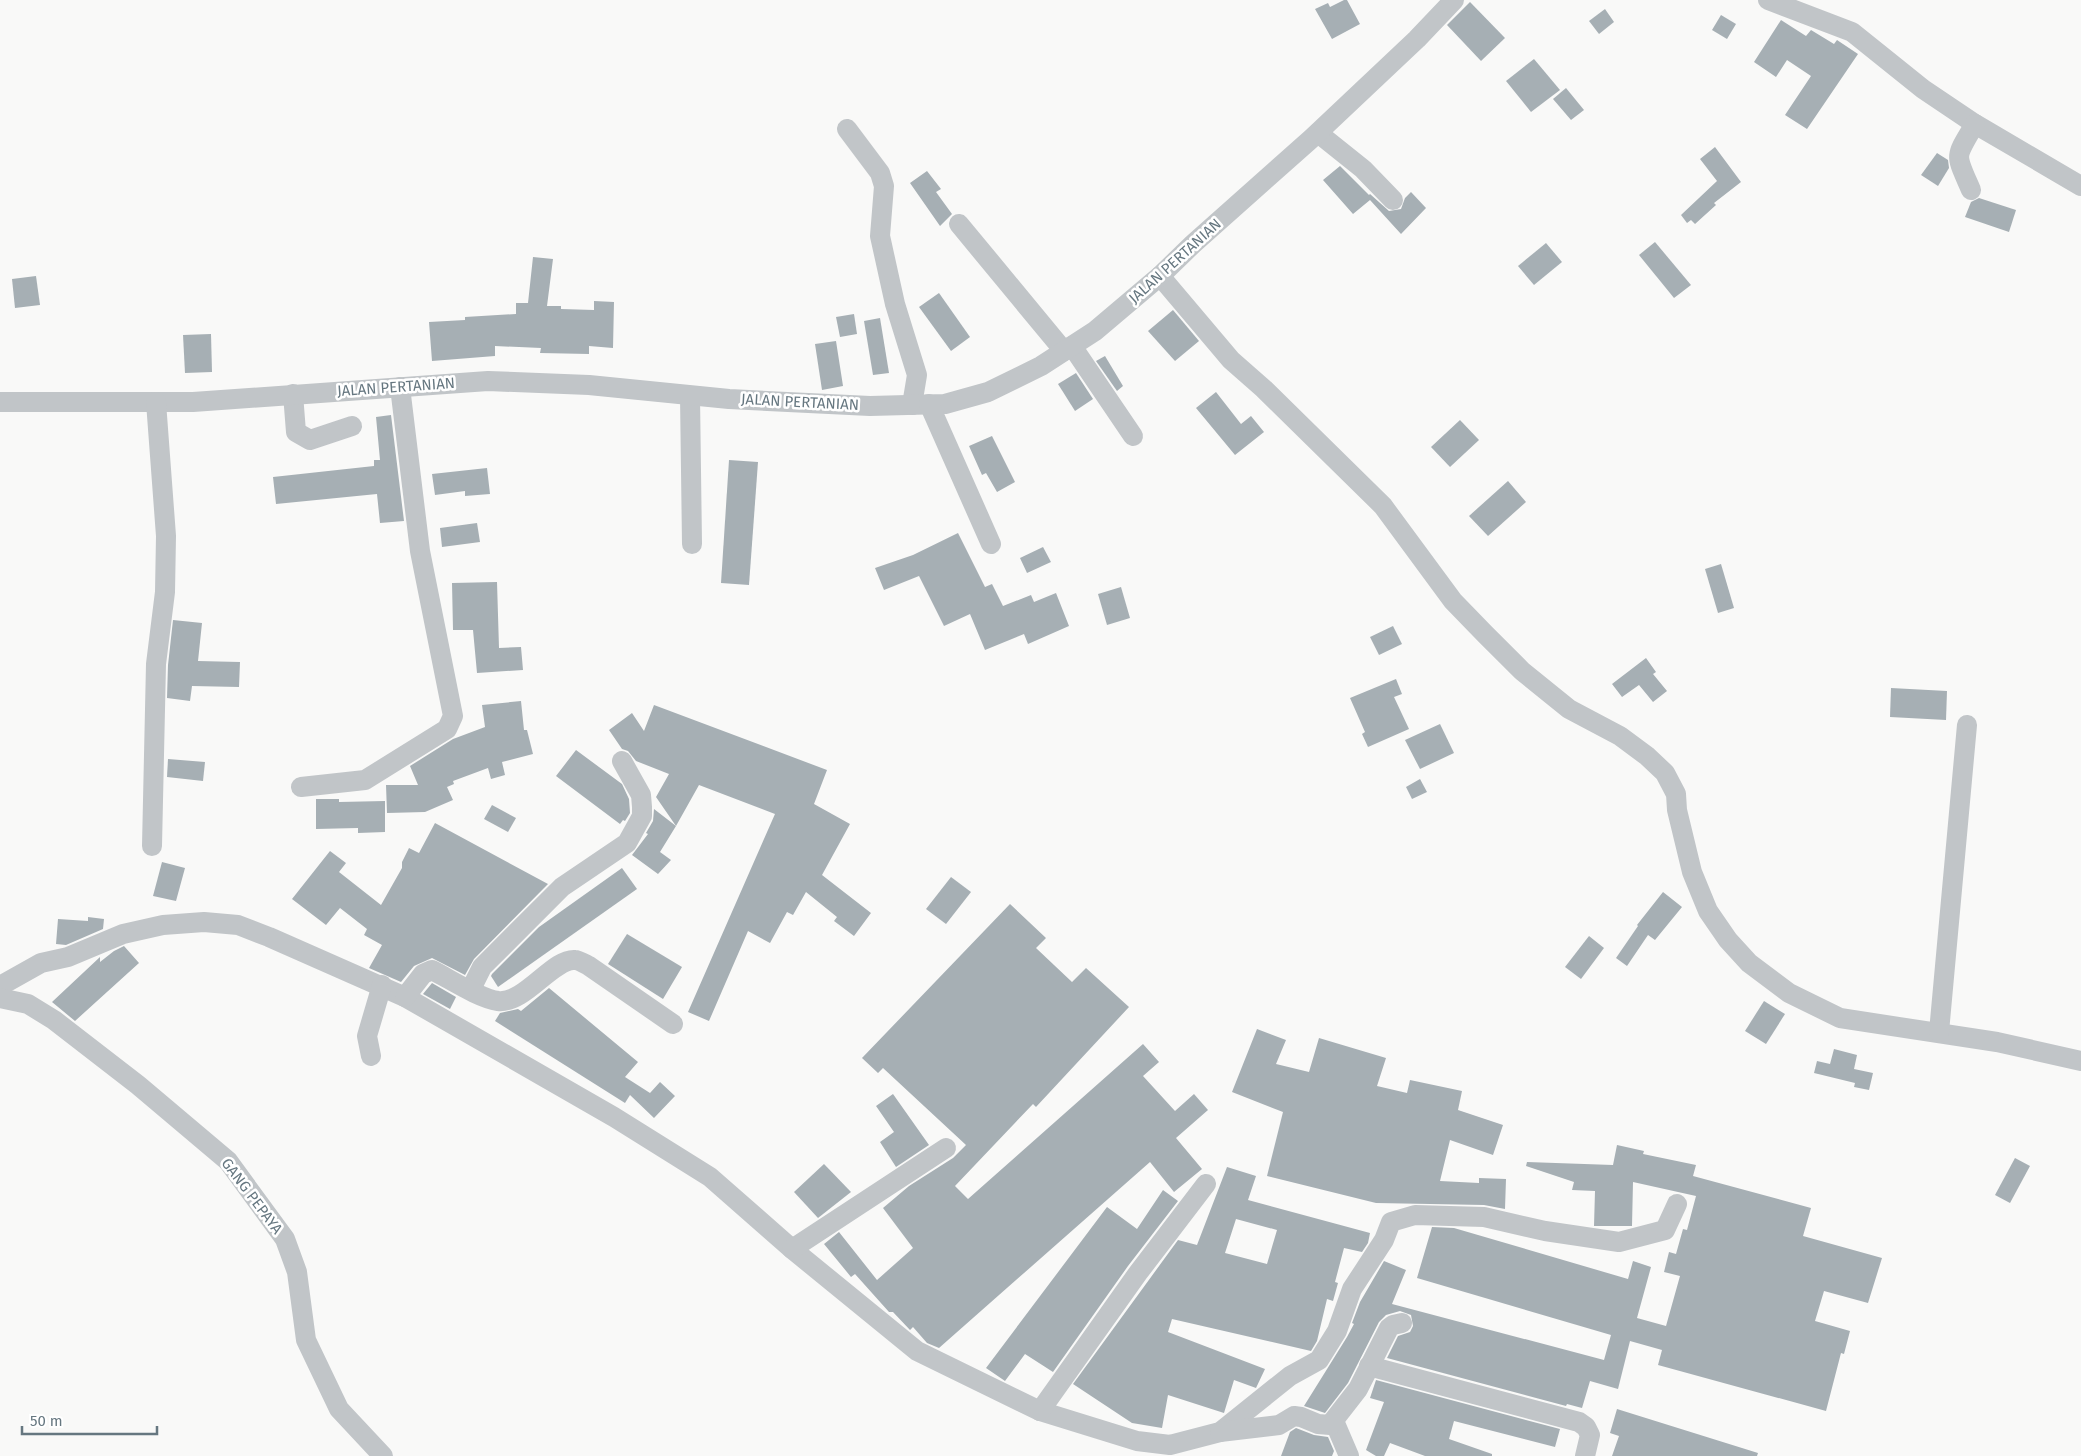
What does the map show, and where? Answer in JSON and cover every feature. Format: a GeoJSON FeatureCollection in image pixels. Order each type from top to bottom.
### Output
{"type":"FeatureCollection","features":[{"type":"Feature","properties":{"kind":"street","name":"JALAN PERTANIAN"},"geometry":{"type":"LineString","coordinates":[[0,402],[193,402],[488,380],[589,385],[690,396],[870,406],[945,404],[988,392],[1041,366],[1095,331],[1160,276],[1193,244],[1318,133],[1417,39],[1454,0]]}},
{"type":"Feature","properties":{"kind":"street"},"geometry":{"type":"LineString","coordinates":[[1768,0],[1852,32],[1923,89],[1975,124],[2081,186]]}},
{"type":"Feature","properties":{"kind":"street"},"geometry":{"type":"LineString","coordinates":[[1972,190],[1958,161],[1958,153],[1975,124]]}},
{"type":"Feature","properties":{"kind":"street"},"geometry":{"type":"LineString","coordinates":[[847,129],[880,173],[884,186],[880,236],[895,304],[916,375],[920,404],[992,544]]}},
{"type":"Feature","properties":{"kind":"street"},"geometry":{"type":"LineString","coordinates":[[1318,133],[1363,169],[1393,200]]}},
{"type":"Feature","properties":{"kind":"street"},"geometry":{"type":"LineString","coordinates":[[959,224],[1068,348],[1133,436]]}},
{"type":"Feature","properties":{"kind":"street"},"geometry":{"type":"LineString","coordinates":[[1160,276],[1231,360],[1264,389],[1383,506],[1453,601],[1522,671],[1569,709],[1620,736],[1665,772],[1676,794],[1677,810],[1692,872],[1708,911],[1728,940],[1748,963],[1789,993],[1840,1018],[1873,1025],[1939,1032],[2081,1061]]}},
{"type":"Feature","properties":{"kind":"street"},"geometry":{"type":"LineString","coordinates":[[301,786],[365,780],[447,729],[453,716],[420,551],[400,388]]}},
{"type":"Feature","properties":{"kind":"street"},"geometry":{"type":"LineString","coordinates":[[294,394],[296,432],[304,438],[310,440],[352,426]]}},
{"type":"Feature","properties":{"kind":"street"},"geometry":{"type":"LineString","coordinates":[[690,396],[692,544]]}},
{"type":"Feature","properties":{"kind":"street"},"geometry":{"type":"LineString","coordinates":[[152,846],[156,664],[165,592],[166,536],[156,402]]}},
{"type":"Feature","properties":{"kind":"street"},"geometry":{"type":"LineString","coordinates":[[1939,1032],[1967,725]]}},
{"type":"Feature","properties":{"kind":"street"},"geometry":{"type":"LineString","coordinates":[[471,989],[482,967],[562,887],[627,843],[642,816],[642,807],[641,795],[622,761]]}},
{"type":"Feature","properties":{"kind":"street"},"geometry":{"type":"LineString","coordinates":[[0,986],[41,963],[68,957],[123,934],[163,925],[204,922],[238,926],[382,985],[614,1117],[710,1178],[792,1249],[917,1351],[1040,1411],[1167,1451],[1220,1432],[1280,1425],[1294,1416],[1301,1416],[1325,1425],[1334,1421],[1358,1389],[1390,1328],[1402,1323]]}},
{"type":"Feature","properties":{"kind":"street"},"geometry":{"type":"LineString","coordinates":[[405,997],[423,974],[432,970],[498,1001],[507,1000],[525,991],[564,962],[576,960],[589,966],[674,1024]]}},
{"type":"Feature","properties":{"kind":"street"},"geometry":{"type":"LineString","coordinates":[[371,1056],[367,1036],[382,985]]}},
{"type":"Feature","properties":{"kind":"street","name":"GANG PEPAYA"},"geometry":{"type":"LineString","coordinates":[[0,998],[28,1004],[54,1020],[138,1085],[228,1161],[285,1239],[297,1272],[306,1340],[338,1409],[383,1456]]}},
{"type":"Feature","properties":{"kind":"street"},"geometry":{"type":"LineString","coordinates":[[792,1249],[946,1148]]}},
{"type":"Feature","properties":{"kind":"street"},"geometry":{"type":"LineString","coordinates":[[1040,1411],[1138,1274],[1206,1184]]}},
{"type":"Feature","properties":{"kind":"street"},"geometry":{"type":"LineString","coordinates":[[1220,1432],[1290,1376],[1319,1360],[1337,1331],[1352,1289],[1384,1240],[1391,1222],[1415,1215],[1484,1217],[1545,1231],[1619,1242],[1665,1230],[1677,1204]]}},
{"type":"Feature","properties":{"kind":"street"},"geometry":{"type":"LineString","coordinates":[[1369,1366],[1579,1422],[1586,1427],[1590,1435],[1585,1456]]}},
{"type":"Feature","properties":{"kind":"street"},"geometry":{"type":"LineString","coordinates":[[1334,1421],[1349,1456]]}},
{"type":"Feature","properties":{"kind":"building"},"geometry":{"type":"Polygon","coordinates":[[[1347,0],[1360,24],[1332,39],[1315,9],[1328,3],[1330,7],[1347,0]]]}},
{"type":"Feature","properties":{"kind":"building"},"geometry":{"type":"Polygon","coordinates":[[[1470,2],[1505,38],[1481,61],[1447,25],[1470,2]]]}},
{"type":"Feature","properties":{"kind":"building"},"geometry":{"type":"Polygon","coordinates":[[[1605,9],[1614,22],[1599,34],[1589,21],[1605,9]]]}},
{"type":"Feature","properties":{"kind":"building"},"geometry":{"type":"Polygon","coordinates":[[[1721,15],[1736,24],[1727,39],[1712,30],[1721,15]]]}},
{"type":"Feature","properties":{"kind":"building"},"geometry":{"type":"Polygon","coordinates":[[[1781,20],[1806,36],[1811,30],[1834,44],[1837,40],[1858,54],[1807,129],[1785,115],[1811,76],[1787,60],[1776,77],[1754,62],[1781,20]]]}},
{"type":"Feature","properties":{"kind":"building"},"geometry":{"type":"Polygon","coordinates":[[[1534,59],[1560,90],[1531,112],[1506,81],[1534,59]]]}},
{"type":"Feature","properties":{"kind":"building"},"geometry":{"type":"Polygon","coordinates":[[[1566,88],[1584,110],[1571,120],[1553,99],[1566,88]]]}},
{"type":"Feature","properties":{"kind":"building"},"geometry":{"type":"Polygon","coordinates":[[[1715,147],[1741,182],[1714,203],[1716,205],[1695,224],[1691,220],[1687,223],[1681,215],[1717,181],[1700,159],[1715,147]]]}},
{"type":"Feature","properties":{"kind":"building"},"geometry":{"type":"Polygon","coordinates":[[[1937,153],[1948,160],[1949,168],[1938,186],[1921,175],[1937,153]]]}},
{"type":"Feature","properties":{"kind":"building"},"geometry":{"type":"Polygon","coordinates":[[[1340,166],[1369,195],[1389,211],[1401,209],[1405,198],[1411,192],[1426,208],[1401,234],[1370,200],[1353,214],[1323,180],[1340,166]]]}},
{"type":"Feature","properties":{"kind":"building"},"geometry":{"type":"Polygon","coordinates":[[[927,171],[941,189],[936,192],[952,214],[940,226],[910,183],[927,171]]]}},
{"type":"Feature","properties":{"kind":"building"},"geometry":{"type":"Polygon","coordinates":[[[1979,198],[2016,210],[2009,232],[1965,217],[1971,202],[1979,198]]]}},
{"type":"Feature","properties":{"kind":"building"},"geometry":{"type":"Polygon","coordinates":[[[1655,242],[1691,285],[1674,298],[1639,255],[1655,242]]]}},
{"type":"Feature","properties":{"kind":"building"},"geometry":{"type":"Polygon","coordinates":[[[1546,243],[1562,262],[1534,285],[1518,266],[1546,243]]]}},
{"type":"Feature","properties":{"kind":"building"},"geometry":{"type":"Polygon","coordinates":[[[533,257],[553,259],[547,306],[561,306],[561,309],[594,310],[594,301],[614,302],[613,348],[589,346],[589,354],[540,353],[541,348],[495,346],[495,356],[432,361],[429,322],[465,320],[465,317],[516,314],[516,303],[528,303],[533,257]]]}},
{"type":"Feature","properties":{"kind":"building"},"geometry":{"type":"Polygon","coordinates":[[[36,276],[40,305],[15,308],[12,279],[36,276]]]}},
{"type":"Feature","properties":{"kind":"building"},"geometry":{"type":"Polygon","coordinates":[[[939,293],[970,337],[951,351],[919,307],[939,293]]]}},
{"type":"Feature","properties":{"kind":"building"},"geometry":{"type":"Polygon","coordinates":[[[1173,310],[1199,341],[1175,361],[1148,331],[1173,310]]]}},
{"type":"Feature","properties":{"kind":"building"},"geometry":{"type":"Polygon","coordinates":[[[854,314],[857,334],[840,337],[836,317],[854,314]]]}},
{"type":"Feature","properties":{"kind":"building"},"geometry":{"type":"Polygon","coordinates":[[[880,318],[889,373],[873,375],[864,321],[880,318]]]}},
{"type":"Feature","properties":{"kind":"building"},"geometry":{"type":"Polygon","coordinates":[[[211,334],[212,372],[185,373],[183,335],[211,334]]]}},
{"type":"Feature","properties":{"kind":"building"},"geometry":{"type":"Polygon","coordinates":[[[836,341],[843,386],[822,390],[815,344],[836,341]]]}},
{"type":"Feature","properties":{"kind":"building"},"geometry":{"type":"Polygon","coordinates":[[[1105,356],[1123,386],[1117,391],[1096,361],[1105,356]]]}},
{"type":"Feature","properties":{"kind":"building"},"geometry":{"type":"Polygon","coordinates":[[[1076,373],[1093,399],[1075,411],[1058,384],[1076,373]]]}},
{"type":"Feature","properties":{"kind":"building"},"geometry":{"type":"Polygon","coordinates":[[[1216,392],[1241,424],[1251,416],[1264,432],[1235,455],[1196,408],[1216,392]]]}},
{"type":"Feature","properties":{"kind":"building"},"geometry":{"type":"Polygon","coordinates":[[[391,415],[404,521],[380,523],[377,494],[276,504],[273,477],[374,466],[374,460],[380,460],[376,417],[391,415]]]}},
{"type":"Feature","properties":{"kind":"building"},"geometry":{"type":"Polygon","coordinates":[[[1460,420],[1479,440],[1450,467],[1431,447],[1460,420]]]}},
{"type":"Feature","properties":{"kind":"building"},"geometry":{"type":"Polygon","coordinates":[[[992,436],[1015,482],[997,492],[986,473],[982,475],[969,446],[992,436]]]}},
{"type":"Feature","properties":{"kind":"building"},"geometry":{"type":"Polygon","coordinates":[[[729,460],[758,462],[749,585],[721,583],[729,460]]]}},
{"type":"Feature","properties":{"kind":"building"},"geometry":{"type":"Polygon","coordinates":[[[487,468],[490,494],[465,496],[465,491],[435,495],[432,474],[487,468]]]}},
{"type":"Feature","properties":{"kind":"building"},"geometry":{"type":"Polygon","coordinates":[[[1508,481],[1526,502],[1488,536],[1469,516],[1508,481]]]}},
{"type":"Feature","properties":{"kind":"building"},"geometry":{"type":"Polygon","coordinates":[[[477,523],[480,542],[442,547],[440,528],[477,523]]]}},
{"type":"Feature","properties":{"kind":"building"},"geometry":{"type":"Polygon","coordinates":[[[958,533],[985,587],[992,584],[1003,606],[1031,595],[1034,602],[1056,593],[1069,626],[1028,644],[1024,634],[985,650],[970,614],[944,626],[919,576],[884,590],[875,568],[913,555],[958,533]]]}},
{"type":"Feature","properties":{"kind":"building"},"geometry":{"type":"Polygon","coordinates":[[[1043,547],[1051,562],[1027,573],[1020,558],[1043,547]]]}},
{"type":"Feature","properties":{"kind":"building"},"geometry":{"type":"Polygon","coordinates":[[[1721,564],[1734,608],[1718,613],[1705,569],[1721,564]]]}},
{"type":"Feature","properties":{"kind":"building"},"geometry":{"type":"Polygon","coordinates":[[[497,582],[499,648],[521,647],[523,670],[477,673],[473,630],[453,630],[452,583],[497,582]]]}},
{"type":"Feature","properties":{"kind":"building"},"geometry":{"type":"Polygon","coordinates":[[[1121,587],[1130,618],[1107,625],[1098,594],[1121,587]]]}},
{"type":"Feature","properties":{"kind":"building"},"geometry":{"type":"Polygon","coordinates":[[[173,620],[202,623],[198,661],[240,662],[239,687],[192,686],[190,701],[167,698],[168,665],[173,620]]]}},
{"type":"Feature","properties":{"kind":"building"},"geometry":{"type":"Polygon","coordinates":[[[1393,626],[1402,644],[1379,655],[1370,637],[1393,626]]]}},
{"type":"Feature","properties":{"kind":"building"},"geometry":{"type":"Polygon","coordinates":[[[1646,658],[1656,672],[1653,674],[1667,691],[1653,702],[1639,685],[1622,697],[1612,684],[1646,658]]]}},
{"type":"Feature","properties":{"kind":"building"},"geometry":{"type":"Polygon","coordinates":[[[1396,679],[1402,694],[1394,697],[1409,729],[1368,747],[1362,734],[1365,732],[1350,698],[1396,679]]]}},
{"type":"Feature","properties":{"kind":"building"},"geometry":{"type":"Polygon","coordinates":[[[1891,688],[1947,691],[1946,720],[1890,717],[1891,688]]]}},
{"type":"Feature","properties":{"kind":"building"},"geometry":{"type":"Polygon","coordinates":[[[521,701],[524,730],[527,730],[533,754],[502,762],[505,775],[491,779],[488,768],[453,781],[454,784],[447,787],[453,800],[425,812],[387,813],[386,785],[418,785],[410,766],[453,739],[485,727],[482,705],[521,701]]]}},
{"type":"Feature","properties":{"kind":"building"},"geometry":{"type":"Polygon","coordinates":[[[654,705],[827,770],[814,804],[850,824],[822,875],[871,913],[854,936],[834,921],[837,917],[806,892],[793,915],[787,912],[770,943],[748,931],[709,1021],[688,1012],[775,814],[699,785],[676,826],[656,797],[669,774],[636,761],[628,751],[622,749],[609,730],[632,713],[644,731],[654,705]]]}},
{"type":"Feature","properties":{"kind":"building"},"geometry":{"type":"Polygon","coordinates":[[[1440,724],[1454,753],[1420,769],[1405,740],[1440,724]]]}},
{"type":"Feature","properties":{"kind":"building"},"geometry":{"type":"Polygon","coordinates":[[[576,750],[622,784],[629,799],[630,813],[625,821],[623,820],[620,824],[556,776],[576,750]]]}},
{"type":"Feature","properties":{"kind":"building"},"geometry":{"type":"Polygon","coordinates":[[[168,759],[205,762],[203,781],[167,777],[168,759]]]}},
{"type":"Feature","properties":{"kind":"building"},"geometry":{"type":"Polygon","coordinates":[[[1420,779],[1427,792],[1412,799],[1406,787],[1420,779]]]}},
{"type":"Feature","properties":{"kind":"building"},"geometry":{"type":"Polygon","coordinates":[[[316,799],[339,799],[339,802],[385,801],[385,832],[358,833],[358,828],[316,829],[316,799]]]}},
{"type":"Feature","properties":{"kind":"building"},"geometry":{"type":"Polygon","coordinates":[[[492,805],[516,818],[508,832],[484,819],[492,805]]]}},
{"type":"Feature","properties":{"kind":"building"},"geometry":{"type":"Polygon","coordinates":[[[654,809],[676,826],[660,852],[671,860],[658,874],[632,855],[648,834],[646,833],[653,821],[654,809]]]}},
{"type":"Feature","properties":{"kind":"building"},"geometry":{"type":"Polygon","coordinates":[[[435,823],[548,884],[474,959],[465,975],[432,958],[414,966],[401,982],[369,968],[382,945],[364,935],[367,929],[340,908],[326,925],[292,899],[330,851],[346,863],[339,872],[381,905],[402,868],[402,862],[409,848],[419,853],[435,823]]]}},
{"type":"Feature","properties":{"kind":"building"},"geometry":{"type":"Polygon","coordinates":[[[162,862],[185,868],[176,901],[153,896],[162,862]]]}},
{"type":"Feature","properties":{"kind":"building"},"geometry":{"type":"Polygon","coordinates":[[[622,868],[637,889],[498,987],[491,976],[492,974],[539,927],[622,868]]]}},
{"type":"Feature","properties":{"kind":"building"},"geometry":{"type":"Polygon","coordinates":[[[951,877],[971,892],[946,924],[926,909],[951,877]]]}},
{"type":"Feature","properties":{"kind":"building"},"geometry":{"type":"Polygon","coordinates":[[[1663,892],[1682,907],[1655,940],[1648,935],[1627,966],[1616,958],[1637,925],[1663,892]]]}},
{"type":"Feature","properties":{"kind":"building"},"geometry":{"type":"Polygon","coordinates":[[[1010,904],[1046,938],[1036,948],[1072,982],[1086,968],[1129,1007],[1036,1107],[1033,1104],[955,1186],[968,1199],[1143,1044],[1159,1062],[1143,1076],[1175,1111],[1194,1094],[1208,1110],[1176,1138],[1202,1169],[1174,1192],[1150,1162],[939,1348],[927,1343],[913,1327],[910,1330],[893,1312],[889,1312],[855,1274],[851,1277],[824,1244],[839,1232],[877,1280],[913,1248],[883,1208],[909,1186],[953,1158],[966,1145],[883,1068],[878,1073],[862,1058],[1010,904]]]}},
{"type":"Feature","properties":{"kind":"building"},"geometry":{"type":"Polygon","coordinates":[[[88,917],[104,919],[103,929],[66,945],[56,944],[58,919],[88,921],[88,917]]]}},
{"type":"Feature","properties":{"kind":"building"},"geometry":{"type":"Polygon","coordinates":[[[627,934],[682,967],[663,999],[608,964],[627,934]]]}},
{"type":"Feature","properties":{"kind":"building"},"geometry":{"type":"Polygon","coordinates":[[[1589,936],[1604,948],[1581,979],[1565,967],[1589,936]]]}},
{"type":"Feature","properties":{"kind":"building"},"geometry":{"type":"Polygon","coordinates":[[[124,946],[139,963],[75,1021],[52,1002],[100,957],[100,962],[124,946]]]}},
{"type":"Feature","properties":{"kind":"building"},"geometry":{"type":"Polygon","coordinates":[[[432,983],[456,997],[450,1009],[423,994],[432,983]]]}},
{"type":"Feature","properties":{"kind":"building"},"geometry":{"type":"Polygon","coordinates":[[[549,988],[638,1062],[625,1077],[650,1093],[660,1082],[675,1096],[654,1118],[630,1095],[625,1103],[495,1021],[500,1013],[518,1009],[521,1011],[549,988]]]}},
{"type":"Feature","properties":{"kind":"building"},"geometry":{"type":"Polygon","coordinates":[[[1764,1001],[1785,1014],[1766,1044],[1745,1031],[1764,1001]]]}},
{"type":"Feature","properties":{"kind":"building"},"geometry":{"type":"Polygon","coordinates":[[[1257,1029],[1286,1040],[1276,1064],[1309,1072],[1319,1038],[1386,1058],[1377,1086],[1407,1093],[1410,1080],[1462,1091],[1458,1110],[1503,1125],[1493,1155],[1450,1140],[1440,1181],[1479,1183],[1479,1178],[1506,1179],[1505,1209],[1484,1205],[1376,1203],[1267,1176],[1283,1112],[1232,1092],[1257,1029]]]}},
{"type":"Feature","properties":{"kind":"building"},"geometry":{"type":"Polygon","coordinates":[[[1834,1049],[1857,1055],[1854,1069],[1873,1073],[1869,1090],[1854,1087],[1855,1083],[1814,1073],[1817,1061],[1830,1064],[1834,1049]]]}},
{"type":"Feature","properties":{"kind":"building"},"geometry":{"type":"Polygon","coordinates":[[[893,1094],[929,1145],[896,1167],[880,1142],[894,1132],[876,1106],[893,1094]]]}},
{"type":"Feature","properties":{"kind":"building"},"geometry":{"type":"Polygon","coordinates":[[[1617,1145],[1644,1151],[1643,1154],[1696,1165],[1693,1176],[1811,1208],[1803,1236],[1882,1258],[1868,1303],[1824,1291],[1815,1321],[1850,1331],[1844,1354],[1841,1353],[1826,1411],[1658,1365],[1662,1350],[1630,1341],[1618,1389],[1590,1381],[1582,1408],[1567,1404],[1566,1406],[1387,1358],[1398,1336],[1410,1332],[1413,1326],[1411,1315],[1400,1311],[1386,1315],[1379,1322],[1348,1383],[1325,1413],[1304,1406],[1347,1337],[1354,1324],[1352,1323],[1360,1302],[1384,1261],[1406,1270],[1392,1304],[1604,1360],[1611,1335],[1417,1278],[1432,1227],[1454,1228],[1628,1279],[1633,1261],[1651,1267],[1637,1318],[1666,1326],[1680,1276],[1664,1272],[1669,1252],[1676,1254],[1683,1229],[1687,1230],[1696,1196],[1633,1182],[1632,1226],[1594,1226],[1595,1191],[1572,1190],[1574,1182],[1526,1166],[1527,1162],[1613,1165],[1617,1145]]]}},
{"type":"Feature","properties":{"kind":"building"},"geometry":{"type":"Polygon","coordinates":[[[2015,1158],[2030,1166],[2010,1203],[1995,1195],[2015,1158]]]}},
{"type":"Feature","properties":{"kind":"building"},"geometry":{"type":"Polygon","coordinates":[[[824,1164],[851,1192],[818,1218],[794,1192],[824,1164]]]}},
{"type":"Feature","properties":{"kind":"building"},"geometry":{"type":"Polygon","coordinates":[[[1227,1167],[1256,1176],[1248,1200],[1370,1233],[1368,1243],[1362,1252],[1344,1248],[1335,1282],[1338,1283],[1333,1301],[1327,1299],[1317,1341],[1311,1351],[1172,1319],[1168,1332],[1265,1369],[1256,1388],[1234,1380],[1224,1413],[1168,1395],[1162,1428],[1132,1423],[1073,1384],[1178,1240],[1197,1245],[1227,1167]],[[1236,1219],[1225,1253],[1267,1264],[1277,1230],[1236,1219]]]}},
{"type":"Feature","properties":{"kind":"building"},"geometry":{"type":"Polygon","coordinates":[[[1163,1190],[1178,1201],[1128,1266],[1053,1372],[1025,1354],[1005,1381],[986,1368],[1107,1207],[1137,1229],[1163,1190]]]}},
{"type":"Feature","properties":{"kind":"building"},"geometry":{"type":"Polygon","coordinates":[[[1376,1380],[1560,1429],[1555,1447],[1454,1421],[1449,1439],[1492,1454],[1492,1456],[1425,1456],[1390,1443],[1384,1456],[1376,1456],[1366,1450],[1384,1402],[1370,1398],[1376,1380]]]}},
{"type":"Feature","properties":{"kind":"building"},"geometry":{"type":"Polygon","coordinates":[[[1617,1409],[1758,1453],[1757,1456],[1612,1456],[1619,1436],[1610,1433],[1617,1409]]]}},
{"type":"Feature","properties":{"kind":"building"},"geometry":{"type":"Polygon","coordinates":[[[1296,1428],[1314,1435],[1328,1437],[1334,1451],[1332,1456],[1281,1456],[1290,1432],[1296,1428]]]}}]}
